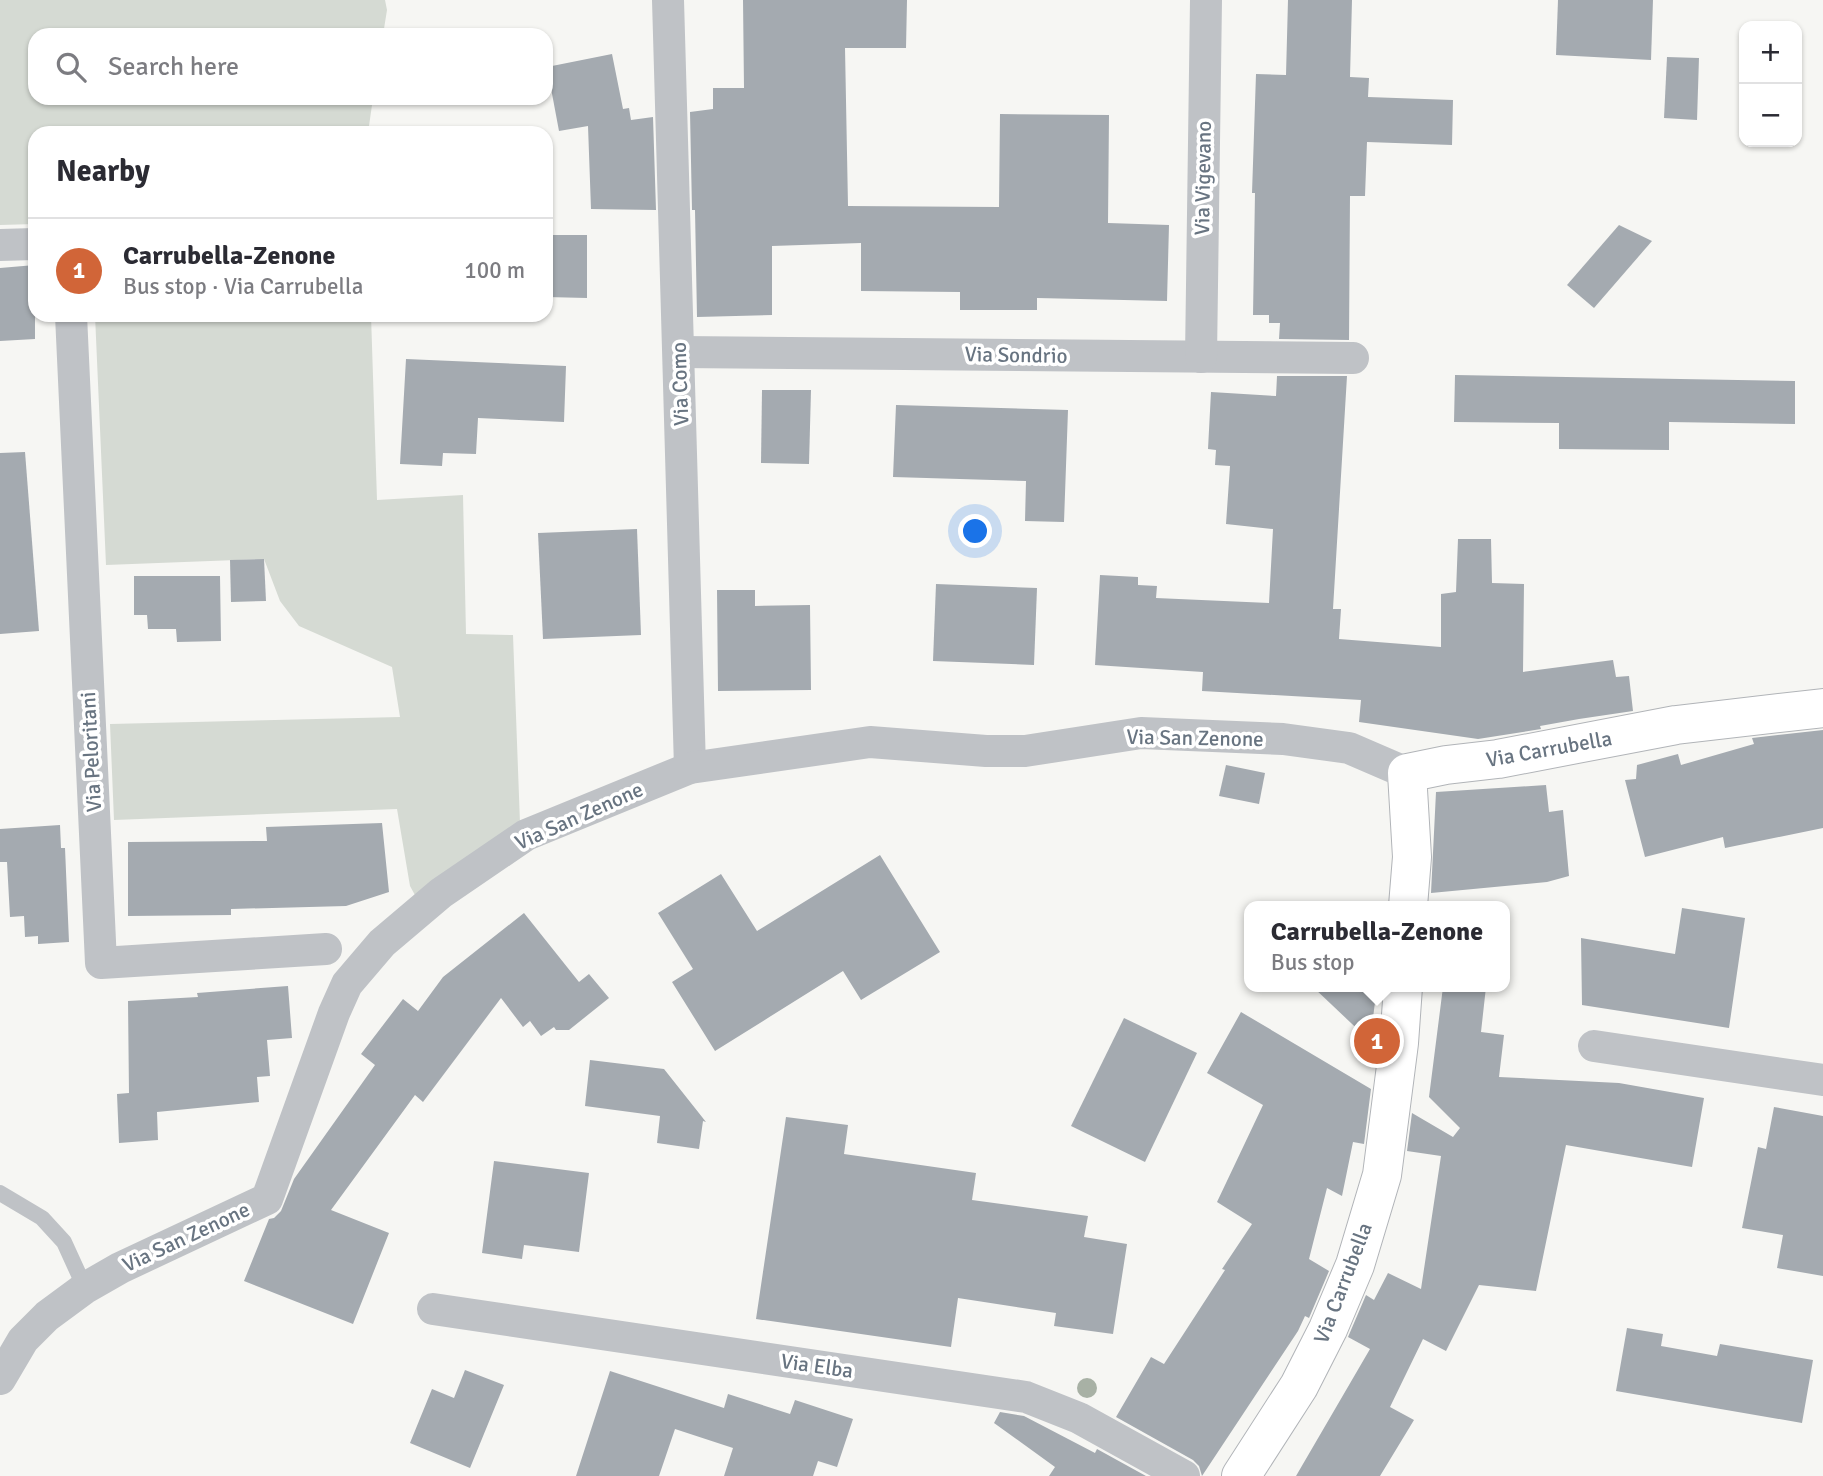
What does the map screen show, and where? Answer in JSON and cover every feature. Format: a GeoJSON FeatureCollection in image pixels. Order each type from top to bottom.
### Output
{"type":"FeatureCollection","features":[{"type":"Feature","properties":{"kind":"main road","name":"Via Carrubella"},"geometry":{"type":"LineString","coordinates":[[1407,773],[1446,765],[1498,760],[1676,725],[1823,708]]}},
{"type":"Feature","properties":{"kind":"main road"},"geometry":{"type":"LineString","coordinates":[[1407,773],[1412,857],[1409,901]]}},
{"type":"Feature","properties":{"kind":"main road","name":"Via Carrubella"},"geometry":{"type":"LineString","coordinates":[[1241,1476],[1299,1386],[1328,1329],[1355,1265],[1382,1175],[1403,992]]}},
{"type":"Feature","properties":{"kind":"street","name":"Via Como"},"geometry":{"type":"LineString","coordinates":[[668,0],[690,768]]}},
{"type":"Feature","properties":{"kind":"street","name":"Via Vigevano"},"geometry":{"type":"LineString","coordinates":[[1201,357],[1206,0]]}},
{"type":"Feature","properties":{"kind":"street"},"geometry":{"type":"LineString","coordinates":[[0,245],[28,244]]}},
{"type":"Feature","properties":{"kind":"street","name":"Via Peloritani"},"geometry":{"type":"LineString","coordinates":[[71,322],[101,963],[326,949]]}},
{"type":"Feature","properties":{"kind":"street","name":"Via Sondrio"},"geometry":{"type":"LineString","coordinates":[[680,352],[1353,358]]}},
{"type":"Feature","properties":{"kind":"street","name":"Via San Zenone"},"geometry":{"type":"LineString","coordinates":[[0,1379],[23,1340],[47,1316],[85,1288],[120,1268],[267,1199],[347,984],[382,943],[441,893],[526,835],[690,768],[870,742],[986,751],[1025,751],[1141,733],[1283,739],[1349,748],[1407,773]]}},
{"type":"Feature","properties":{"kind":"street"},"geometry":{"type":"LineString","coordinates":[[1594,1046],[1823,1080]]}},
{"type":"Feature","properties":{"kind":"street","name":"Via Elba"},"geometry":{"type":"LineString","coordinates":[[433,1310],[1026,1397],[1079,1418],[1184,1476]]}},
{"type":"Feature","properties":{"kind":"lane"},"geometry":{"type":"LineString","coordinates":[[0,1193],[42,1218],[64,1242],[85,1288]]}},
{"type":"Feature","properties":{"kind":"shaded area"},"geometry":{"type":"Polygon","coordinates":[[[0,0],[385,0],[387,10],[384,28],[28,28],[28,105],[372,105],[369,126],[28,126],[28,224],[0,225],[0,0]]]}},
{"type":"Feature","properties":{"kind":"shaded area"},"geometry":{"type":"Polygon","coordinates":[[[95,322],[371,322],[377,500],[463,495],[466,634],[513,635],[520,823],[416,897],[410,886],[397,809],[114,820],[110,724],[400,717],[392,667],[299,626],[280,601],[264,559],[106,565],[95,322]]]}},
{"type":"Feature","properties":{"kind":"building"},"geometry":{"type":"Polygon","coordinates":[[[743,0],[907,0],[906,48],[845,48],[848,206],[999,207],[1000,114],[1109,115],[1108,223],[1169,225],[1167,301],[1037,298],[1037,310],[960,310],[960,292],[861,291],[861,243],[772,246],[772,315],[697,317],[690,112],[713,109],[713,88],[744,88],[743,0]]]}},
{"type":"Feature","properties":{"kind":"building"},"geometry":{"type":"Polygon","coordinates":[[[1288,0],[1352,0],[1350,77],[1369,78],[1368,97],[1453,100],[1452,145],[1367,142],[1365,196],[1350,196],[1349,340],[1279,339],[1280,323],[1269,323],[1269,315],[1253,315],[1255,193],[1252,193],[1256,74],[1286,75],[1288,0]]]}},
{"type":"Feature","properties":{"kind":"building"},"geometry":{"type":"Polygon","coordinates":[[[1558,0],[1653,0],[1651,60],[1556,55],[1558,0]]]}},
{"type":"Feature","properties":{"kind":"building"},"geometry":{"type":"Polygon","coordinates":[[[612,54],[623,109],[629,108],[631,120],[653,117],[656,210],[591,209],[588,126],[559,131],[553,99],[553,66],[612,54]]]}},
{"type":"Feature","properties":{"kind":"building"},"geometry":{"type":"Polygon","coordinates":[[[1667,57],[1699,58],[1697,120],[1664,118],[1667,57]]]}},
{"type":"Feature","properties":{"kind":"building"},"geometry":{"type":"Polygon","coordinates":[[[1619,225],[1652,241],[1594,308],[1567,285],[1619,225]]]}},
{"type":"Feature","properties":{"kind":"building"},"geometry":{"type":"Polygon","coordinates":[[[553,235],[587,235],[587,298],[553,297],[553,235]]]}},
{"type":"Feature","properties":{"kind":"building"},"geometry":{"type":"Polygon","coordinates":[[[28,266],[28,322],[35,322],[35,339],[0,341],[0,268],[28,266]]]}},
{"type":"Feature","properties":{"kind":"building"},"geometry":{"type":"Polygon","coordinates":[[[406,359],[566,366],[564,422],[478,418],[476,454],[443,453],[442,466],[400,464],[406,359]]]}},
{"type":"Feature","properties":{"kind":"building"},"geometry":{"type":"Polygon","coordinates":[[[1455,375],[1795,381],[1795,424],[1669,422],[1669,450],[1559,449],[1559,423],[1454,422],[1455,375]]]}},
{"type":"Feature","properties":{"kind":"building"},"geometry":{"type":"Polygon","coordinates":[[[1277,376],[1347,376],[1333,609],[1341,609],[1339,639],[1441,647],[1441,594],[1456,592],[1458,539],[1491,539],[1492,583],[1524,584],[1523,672],[1613,660],[1616,677],[1629,676],[1633,711],[1478,739],[1359,722],[1361,700],[1202,691],[1203,672],[1095,665],[1100,575],[1138,577],[1138,585],[1157,586],[1156,598],[1269,603],[1273,529],[1226,524],[1230,466],[1215,465],[1216,450],[1208,449],[1211,392],[1276,396],[1277,376]]]}},
{"type":"Feature","properties":{"kind":"building"},"geometry":{"type":"Polygon","coordinates":[[[762,390],[811,390],[809,464],[761,463],[762,390]]]}},
{"type":"Feature","properties":{"kind":"building"},"geometry":{"type":"Polygon","coordinates":[[[896,405],[1068,410],[1064,522],[1025,521],[1026,481],[893,477],[896,405]]]}},
{"type":"Feature","properties":{"kind":"building"},"geometry":{"type":"Polygon","coordinates":[[[25,452],[39,631],[0,634],[0,453],[25,452]]]}},
{"type":"Feature","properties":{"kind":"building"},"geometry":{"type":"Polygon","coordinates":[[[637,529],[641,635],[543,639],[538,533],[637,529]]]}},
{"type":"Feature","properties":{"kind":"building"},"geometry":{"type":"Polygon","coordinates":[[[264,559],[266,601],[231,602],[230,560],[264,559]]]}},
{"type":"Feature","properties":{"kind":"building"},"geometry":{"type":"Polygon","coordinates":[[[134,576],[220,576],[221,641],[177,642],[176,629],[148,629],[147,615],[134,615],[134,576]]]}},
{"type":"Feature","properties":{"kind":"building"},"geometry":{"type":"Polygon","coordinates":[[[936,584],[1037,588],[1034,665],[933,661],[936,584]]]}},
{"type":"Feature","properties":{"kind":"building"},"geometry":{"type":"Polygon","coordinates":[[[717,590],[755,590],[755,606],[810,605],[811,690],[718,691],[717,590]]]}},
{"type":"Feature","properties":{"kind":"building"},"geometry":{"type":"Polygon","coordinates":[[[1823,730],[1823,828],[1725,848],[1723,837],[1645,857],[1625,780],[1636,779],[1637,765],[1678,754],[1681,765],[1754,744],[1752,738],[1823,730]]]}},
{"type":"Feature","properties":{"kind":"building"},"geometry":{"type":"Polygon","coordinates":[[[1226,765],[1265,773],[1259,804],[1219,796],[1226,765]]]}},
{"type":"Feature","properties":{"kind":"building"},"geometry":{"type":"Polygon","coordinates":[[[1546,785],[1549,812],[1563,810],[1569,876],[1547,882],[1431,893],[1436,792],[1546,785]]]}},
{"type":"Feature","properties":{"kind":"building"},"geometry":{"type":"Polygon","coordinates":[[[382,823],[389,892],[346,906],[231,909],[231,915],[128,916],[128,842],[267,841],[266,827],[382,823]]]}},
{"type":"Feature","properties":{"kind":"building"},"geometry":{"type":"Polygon","coordinates":[[[60,825],[61,848],[65,848],[69,942],[38,944],[38,936],[25,937],[24,916],[10,917],[7,862],[0,862],[0,829],[60,825]]]}},
{"type":"Feature","properties":{"kind":"building"},"geometry":{"type":"Polygon","coordinates":[[[880,855],[940,952],[861,1000],[843,971],[715,1051],[672,982],[693,969],[658,913],[721,874],[757,931],[880,855]]]}},
{"type":"Feature","properties":{"kind":"building"},"geometry":{"type":"Polygon","coordinates":[[[1682,908],[1745,918],[1729,1028],[1582,1005],[1581,938],[1675,954],[1682,908]]]}},
{"type":"Feature","properties":{"kind":"building"},"geometry":{"type":"Polygon","coordinates":[[[524,913],[579,982],[589,974],[609,998],[569,1030],[556,1030],[554,1027],[541,1036],[530,1021],[523,1027],[501,998],[423,1102],[415,1095],[331,1210],[389,1233],[353,1324],[244,1281],[269,1219],[281,1211],[294,1179],[375,1065],[361,1054],[403,999],[418,1011],[443,977],[524,913]]]}},
{"type":"Feature","properties":{"kind":"building"},"geometry":{"type":"Polygon","coordinates":[[[288,986],[292,1038],[267,1040],[270,1076],[257,1077],[259,1102],[157,1112],[158,1140],[119,1143],[117,1094],[129,1093],[128,1001],[198,997],[197,993],[288,986]]]}},
{"type":"Feature","properties":{"kind":"building"},"geometry":{"type":"Polygon","coordinates":[[[1318,992],[1376,992],[1370,1041],[1318,992]]]}},
{"type":"Feature","properties":{"kind":"building"},"geometry":{"type":"Polygon","coordinates":[[[1442,992],[1485,992],[1481,1032],[1504,1035],[1499,1077],[1619,1083],[1704,1098],[1692,1167],[1566,1145],[1536,1291],[1479,1285],[1446,1351],[1423,1339],[1390,1407],[1414,1420],[1380,1476],[1296,1476],[1370,1349],[1348,1337],[1366,1295],[1374,1300],[1388,1273],[1421,1289],[1441,1156],[1407,1151],[1412,1113],[1453,1137],[1460,1128],[1429,1097],[1442,992]]]}},
{"type":"Feature","properties":{"kind":"building"},"geometry":{"type":"Polygon","coordinates":[[[1241,1012],[1371,1089],[1364,1144],[1353,1142],[1342,1196],[1327,1188],[1309,1259],[1329,1271],[1309,1318],[1305,1316],[1298,1331],[1202,1476],[1199,1466],[1193,1460],[1116,1417],[1151,1357],[1164,1364],[1252,1224],[1217,1202],[1263,1105],[1207,1073],[1241,1012]]]}},
{"type":"Feature","properties":{"kind":"building"},"geometry":{"type":"Polygon","coordinates":[[[1124,1018],[1197,1053],[1145,1162],[1071,1126],[1124,1018]]]}},
{"type":"Feature","properties":{"kind":"building"},"geometry":{"type":"Polygon","coordinates":[[[590,1060],[664,1069],[706,1122],[703,1121],[699,1149],[657,1143],[660,1116],[585,1106],[590,1060]]]}},
{"type":"Feature","properties":{"kind":"building"},"geometry":{"type":"Polygon","coordinates":[[[1774,1107],[1823,1116],[1823,1276],[1777,1268],[1783,1235],[1742,1228],[1758,1147],[1766,1149],[1774,1107]]]}},
{"type":"Feature","properties":{"kind":"building"},"geometry":{"type":"Polygon","coordinates":[[[786,1117],[848,1125],[844,1154],[976,1173],[972,1200],[1088,1216],[1084,1237],[1127,1244],[1113,1334],[1054,1326],[1056,1313],[958,1298],[951,1347],[756,1319],[786,1117]]]}},
{"type":"Feature","properties":{"kind":"building"},"geometry":{"type":"Polygon","coordinates":[[[494,1161],[589,1173],[579,1252],[524,1245],[522,1259],[482,1253],[494,1161]]]}},
{"type":"Feature","properties":{"kind":"building"},"geometry":{"type":"Polygon","coordinates":[[[1627,1328],[1663,1334],[1661,1346],[1717,1356],[1720,1344],[1813,1360],[1802,1423],[1616,1391],[1627,1328]]]}},
{"type":"Feature","properties":{"kind":"building"},"geometry":{"type":"Polygon","coordinates":[[[465,1370],[504,1385],[470,1468],[410,1443],[432,1389],[454,1398],[465,1370]]]}},
{"type":"Feature","properties":{"kind":"building"},"geometry":{"type":"Polygon","coordinates":[[[610,1371],[724,1408],[728,1394],[790,1414],[795,1400],[853,1419],[837,1467],[818,1461],[813,1476],[724,1476],[733,1448],[675,1429],[659,1476],[576,1476],[610,1371]]]}},
{"type":"Feature","properties":{"kind":"building"},"geometry":{"type":"Polygon","coordinates":[[[1000,1412],[1024,1416],[1095,1453],[1097,1449],[1146,1476],[1049,1476],[1055,1467],[994,1423],[1000,1412]]]}},
{"type":"Feature","properties":{"kind":"place","name":"Carrubella-Zenone"},"geometry":{"type":"Point","coordinates":[1377,1041]}}]}
